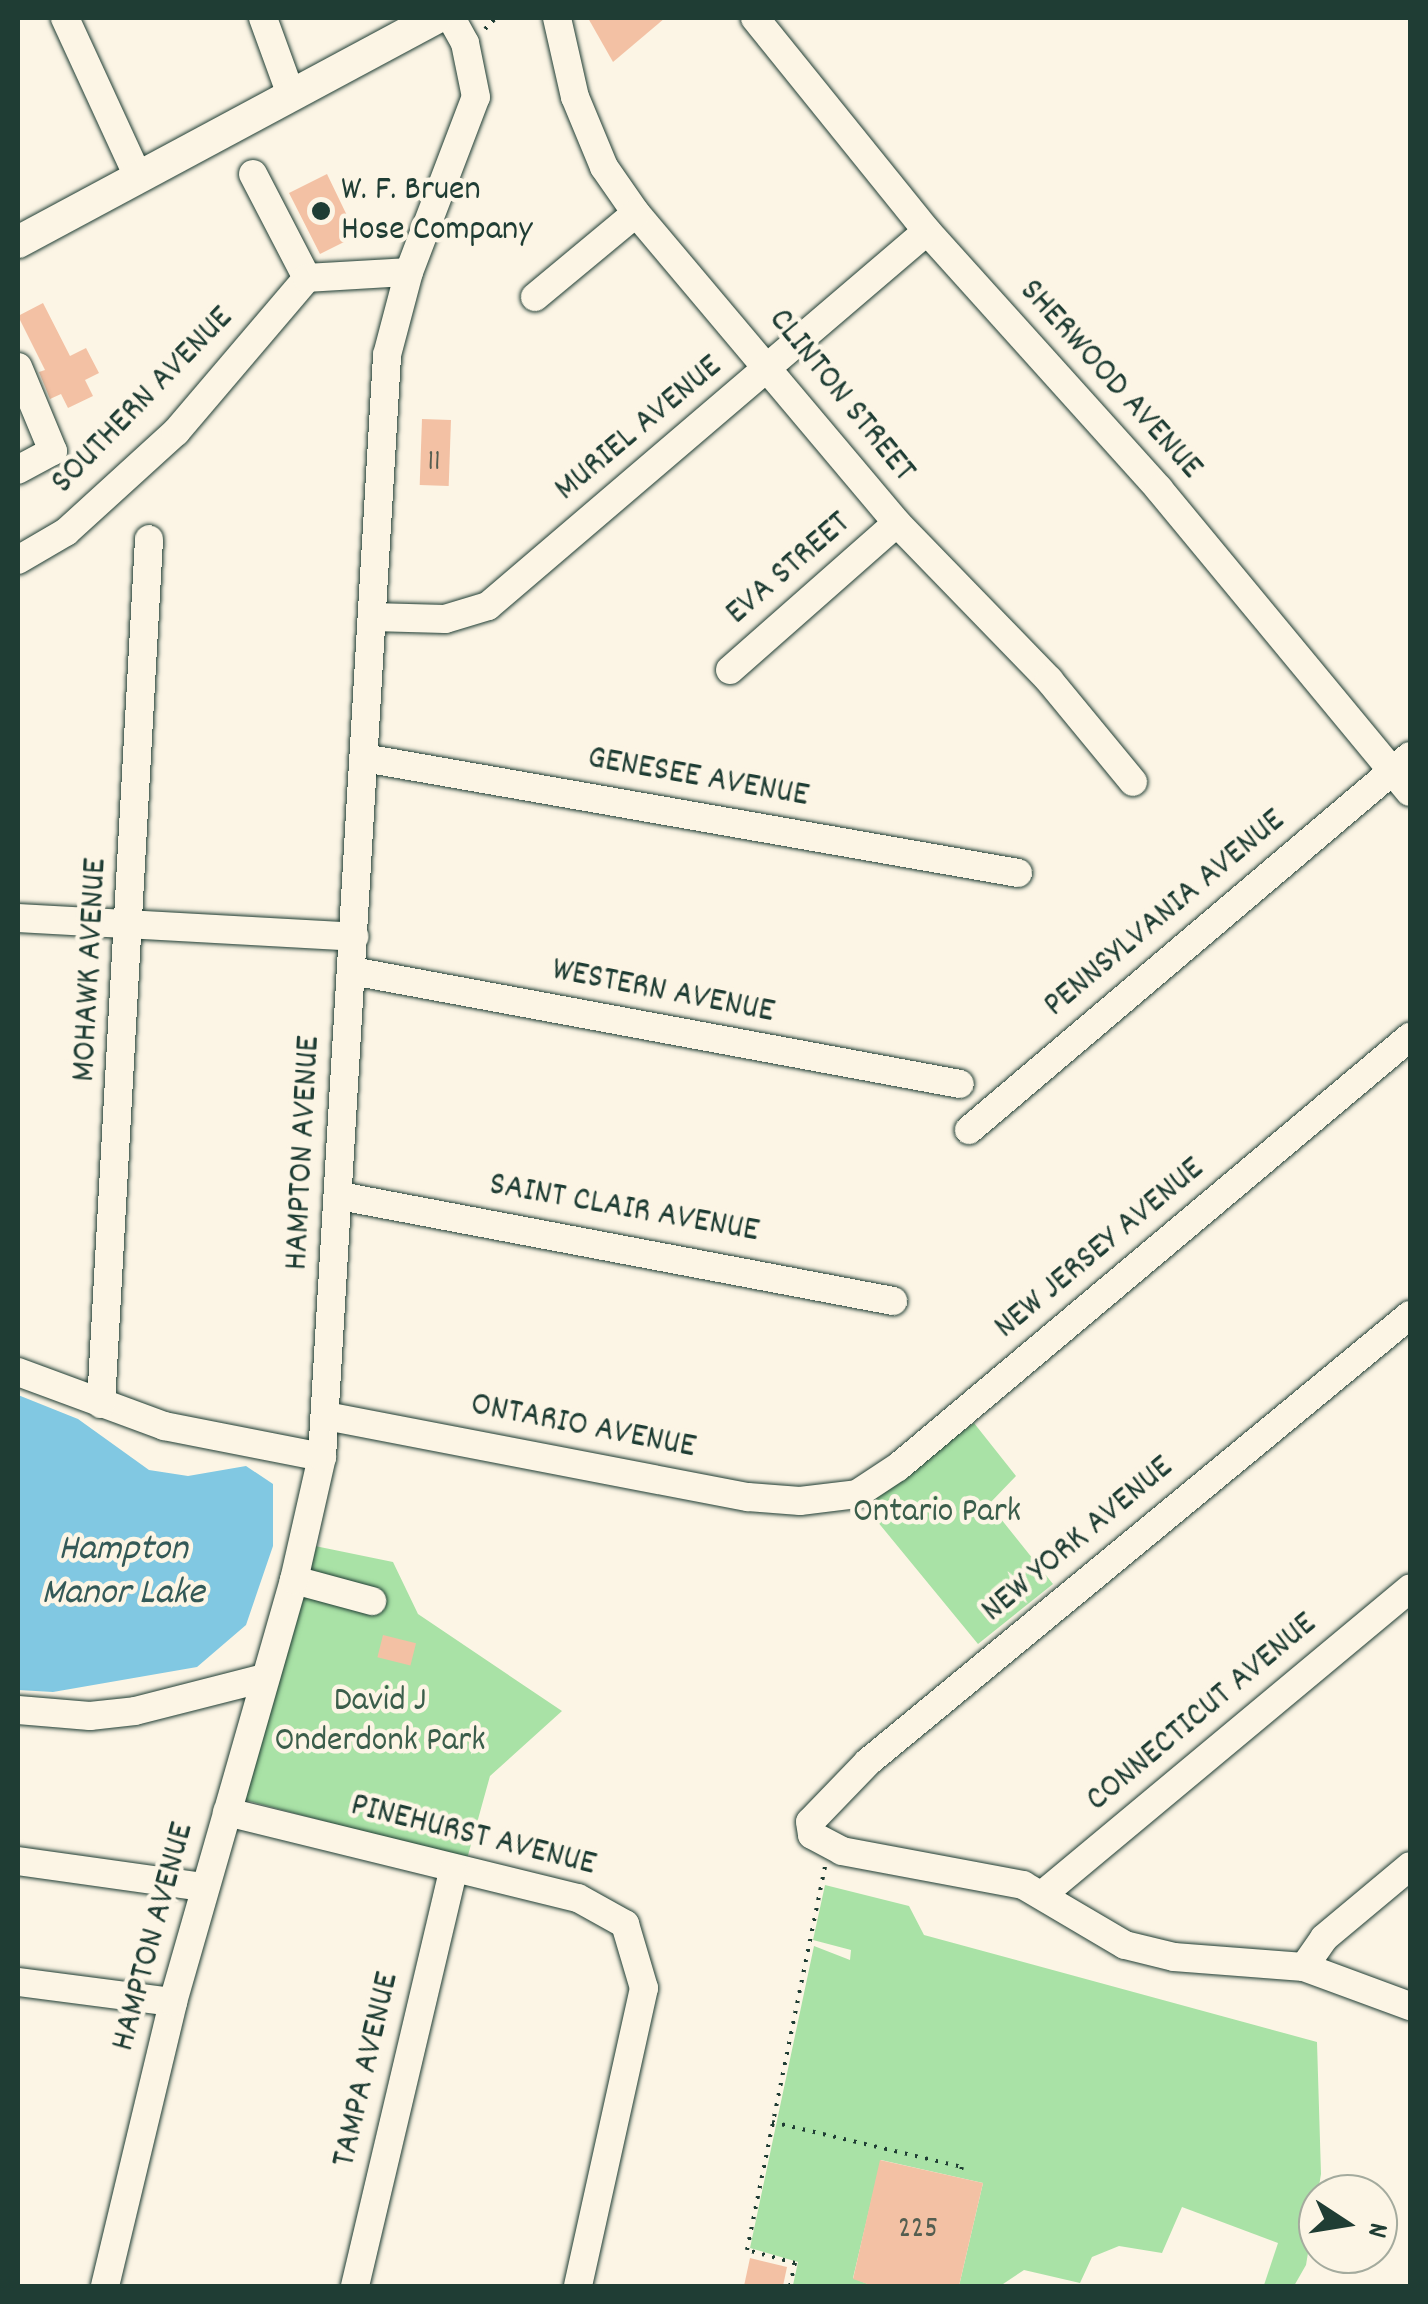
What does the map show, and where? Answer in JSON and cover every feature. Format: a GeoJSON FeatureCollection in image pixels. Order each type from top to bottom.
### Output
{"type":"FeatureCollection","features":[{"type":"Feature","properties":{"kind":"main road"},"geometry":{"type":"LineString","coordinates":[[18,242],[291,95],[394,27],[435,18]]}},
{"type":"Feature","properties":{"kind":"street"},"geometry":{"type":"LineString","coordinates":[[65,18],[138,177]]}},
{"type":"Feature","properties":{"kind":"street"},"geometry":{"type":"LineString","coordinates":[[262,18],[291,95]]}},
{"type":"Feature","properties":{"kind":"street","name":"HAMPTON AVENUE"},"geometry":{"type":"LineString","coordinates":[[105,2286],[172,2002],[294,1580],[322,1457],[387,355],[409,272],[476,97],[465,43],[451,18]]}},
{"type":"Feature","properties":{"kind":"street","name":"CLINTON STREET"},"geometry":{"type":"LineString","coordinates":[[557,18],[575,96],[604,167],[636,214],[771,367],[897,523],[1049,680],[1132,782]]}},
{"type":"Feature","properties":{"kind":"street","name":"SHERWOOD AVENUE"},"geometry":{"type":"LineString","coordinates":[[755,18],[928,231],[1159,488],[1405,772]]}},
{"type":"Feature","properties":{"kind":"street"},"geometry":{"type":"LineString","coordinates":[[253,174],[306,278],[409,272]]}},
{"type":"Feature","properties":{"kind":"street"},"geometry":{"type":"LineString","coordinates":[[535,297],[636,214]]}},
{"type":"Feature","properties":{"kind":"street","name":"MURIEL AVENUE"},"geometry":{"type":"LineString","coordinates":[[372,616],[445,619],[488,606],[928,231]]}},
{"type":"Feature","properties":{"kind":"street","name":"SOUTHERN AVENUE"},"geometry":{"type":"LineString","coordinates":[[18,560],[66,532],[176,432],[306,278]]}},
{"type":"Feature","properties":{"kind":"street"},"geometry":{"type":"LineString","coordinates":[[18,367],[53,451],[18,470]]}},
{"type":"Feature","properties":{"kind":"street","name":"EVA STREET"},"geometry":{"type":"LineString","coordinates":[[730,670],[897,523]]}},
{"type":"Feature","properties":{"kind":"street","name":"MOHAWK AVENUE"},"geometry":{"type":"LineString","coordinates":[[101,1404],[132,925],[148,539]]}},
{"type":"Feature","properties":{"kind":"street","name":"GENESEE AVENUE"},"geometry":{"type":"LineString","coordinates":[[364,758],[1018,873]]}},
{"type":"Feature","properties":{"kind":"street","name":"PENNSYLVANIA AVENUE"},"geometry":{"type":"LineString","coordinates":[[970,1130],[1405,772]]}},
{"type":"Feature","properties":{"kind":"street"},"geometry":{"type":"LineString","coordinates":[[18,918],[354,937]]}},
{"type":"Feature","properties":{"kind":"street","name":"WESTERN AVENUE"},"geometry":{"type":"LineString","coordinates":[[352,971],[960,1084]]}},
{"type":"Feature","properties":{"kind":"street","name":"NEW JERSEY AVENUE"},"geometry":{"type":"LineString","coordinates":[[827,1499],[857,1494],[898,1467],[1410,1037]]}},
{"type":"Feature","properties":{"kind":"street","name":"SAINT CLAIR AVENUE"},"geometry":{"type":"LineString","coordinates":[[340,1196],[893,1300]]}},
{"type":"Feature","properties":{"kind":"street","name":"NEW YORK AVENUE"},"geometry":{"type":"LineString","coordinates":[[822,1841],[813,1813],[868,1762],[1410,1314]]}},
{"type":"Feature","properties":{"kind":"street"},"geometry":{"type":"LineString","coordinates":[[18,1372],[164,1426],[322,1457]]}},
{"type":"Feature","properties":{"kind":"street","name":"ONTARIO AVENUE"},"geometry":{"type":"LineString","coordinates":[[326,1416],[748,1497],[827,1499]]}},
{"type":"Feature","properties":{"kind":"street"},"geometry":{"type":"LineString","coordinates":[[294,1580],[372,1601]]}},
{"type":"Feature","properties":{"kind":"street","name":"CONNECTICUT AVENUE"},"geometry":{"type":"LineString","coordinates":[[1042,1895],[1410,1588]]}},
{"type":"Feature","properties":{"kind":"street"},"geometry":{"type":"LineString","coordinates":[[18,1710],[90,1716],[135,1711],[264,1678]]}},
{"type":"Feature","properties":{"kind":"street","name":"PINEHURST AVENUE"},"geometry":{"type":"LineString","coordinates":[[227,1812],[603,1906],[625,1924],[639,1958],[640,2017],[578,2286]]}},
{"type":"Feature","properties":{"kind":"street"},"geometry":{"type":"LineString","coordinates":[[822,1841],[1023,1885],[1078,1923],[1125,1946],[1174,1958],[1304,1967],[1410,2006]]}},
{"type":"Feature","properties":{"kind":"street"},"geometry":{"type":"LineString","coordinates":[[18,1861],[204,1887]]}},
{"type":"Feature","properties":{"kind":"street"},"geometry":{"type":"LineString","coordinates":[[1304,1967],[1324,1938],[1410,1866]]}},
{"type":"Feature","properties":{"kind":"street","name":"TAMPA AVENUE"},"geometry":{"type":"LineString","coordinates":[[355,2286],[453,1871]]}},
{"type":"Feature","properties":{"kind":"street"},"geometry":{"type":"LineString","coordinates":[[18,1982],[172,2002]]}},
{"type":"Feature","properties":{"kind":"path"},"geometry":{"type":"LineString","coordinates":[[790,2286],[794,2262],[747,2250],[822,1841]]}},
{"type":"Feature","properties":{"kind":"path"},"geometry":{"type":"LineString","coordinates":[[772,2122],[962,2167],[959,2177]]}},
{"type":"Feature","properties":{"kind":"green space","name":"Ontario Park"},"geometry":{"type":"Polygon","coordinates":[[[974,1423],[1016,1476],[989,1504],[1053,1584],[978,1644],[863,1504],[974,1423]]]}},
{"type":"Feature","properties":{"kind":"green space","name":"David J Onderdonk Park"},"geometry":{"type":"Polygon","coordinates":[[[315,1546],[393,1562],[418,1614],[562,1711],[490,1776],[467,1859],[241,1799],[315,1546]]]}},
{"type":"Feature","properties":{"kind":"green space"},"geometry":{"type":"Polygon","coordinates":[[[825,1885],[909,1906],[924,1935],[1317,2042],[1321,2174],[1298,2174],[1301,2274],[1294,2286],[1264,2285],[1278,2243],[1182,2207],[1162,2253],[1119,2246],[1092,2257],[1080,2283],[1024,2270],[1000,2286],[959,2286],[983,2183],[881,2160],[853,2278],[873,2286],[793,2285],[798,2262],[750,2248],[814,1946],[850,1960],[851,1950],[813,1940],[825,1885]]]}},
{"type":"Feature","properties":{"kind":"water","name":"Hampton Manor Lake"},"geometry":{"type":"Polygon","coordinates":[[[18,1395],[78,1419],[149,1470],[188,1476],[246,1466],[273,1484],[273,1546],[246,1625],[197,1667],[53,1692],[18,1690],[18,1395]]]}},
{"type":"Feature","properties":{"kind":"building"},"geometry":{"type":"Polygon","coordinates":[[[588,18],[665,18],[613,62],[588,18]]]}},
{"type":"Feature","properties":{"kind":"building","name":"W. F. Bruen Hose Company"},"geometry":{"type":"Polygon","coordinates":[[[327,174],[353,228],[340,234],[344,242],[320,254],[289,193],[327,174]]]}},
{"type":"Feature","properties":{"kind":"building"},"geometry":{"type":"Polygon","coordinates":[[[43,303],[70,356],[86,348],[99,373],[85,380],[93,396],[68,408],[61,394],[50,399],[39,372],[45,370],[18,316],[43,303]]]}},
{"type":"Feature","properties":{"kind":"building"},"geometry":{"type":"Polygon","coordinates":[[[422,419],[451,420],[449,486],[420,485],[422,419]]]}},
{"type":"Feature","properties":{"kind":"building"},"geometry":{"type":"Polygon","coordinates":[[[383,1635],[416,1643],[410,1666],[377,1657],[383,1635]]]}},
{"type":"Feature","properties":{"kind":"building"},"geometry":{"type":"Polygon","coordinates":[[[880,2160],[983,2183],[959,2286],[873,2286],[853,2279],[880,2160]]]}},
{"type":"Feature","properties":{"kind":"building"},"geometry":{"type":"Polygon","coordinates":[[[750,2258],[787,2267],[783,2286],[744,2286],[750,2258]]]}},
{"type":"Feature","properties":{"kind":"place","name":"W. F. Bruen Hose Company"},"geometry":{"type":"Point","coordinates":[321,211]}}]}
